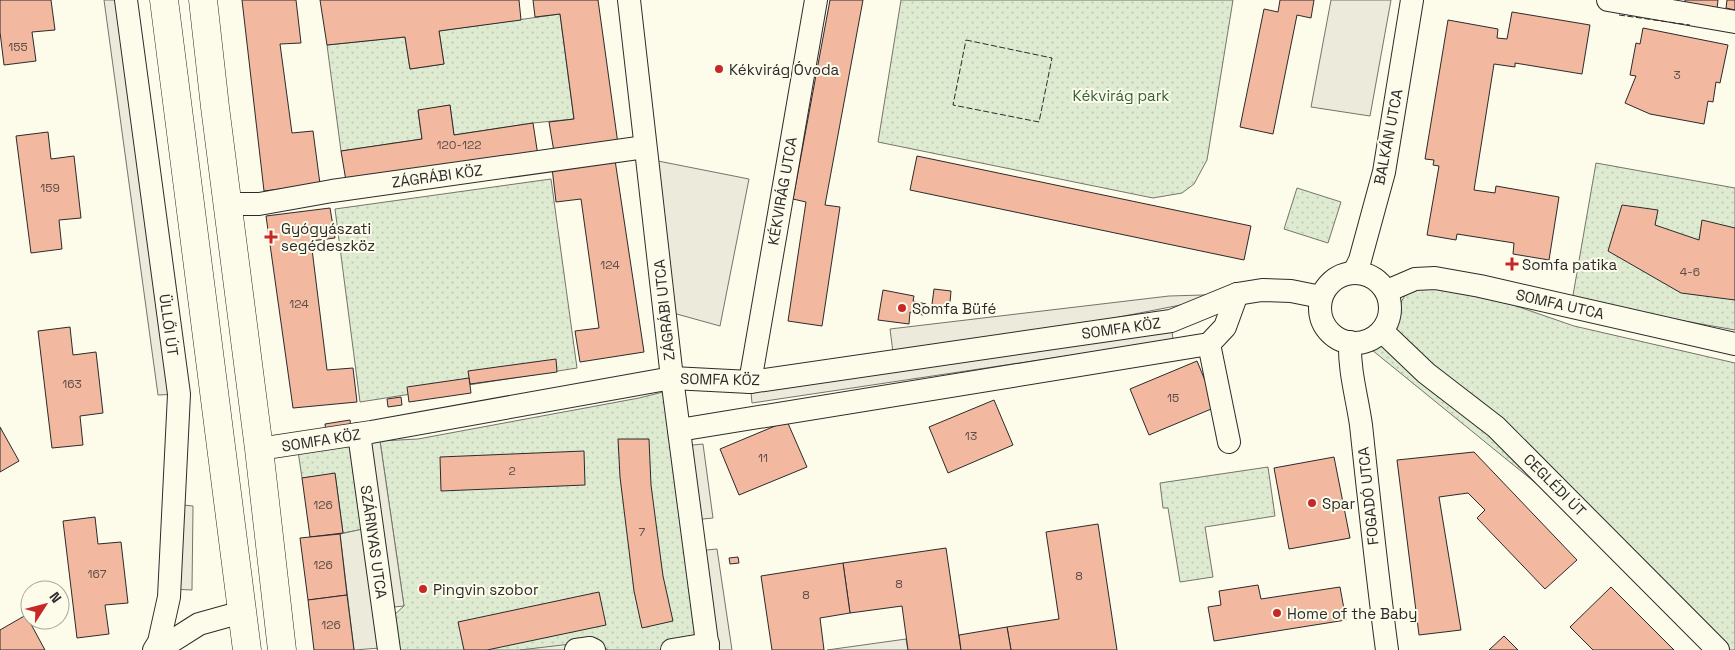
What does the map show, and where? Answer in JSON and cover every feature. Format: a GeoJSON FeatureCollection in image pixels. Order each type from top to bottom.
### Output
{"type":"FeatureCollection","features":[{"type":"Feature","properties":{"kind":"main road"},"geometry":{"type":"LineString","coordinates":[[164,0],[247,650]]}},
{"type":"Feature","properties":{"kind":"main road"},"geometry":{"type":"LineString","coordinates":[[203,0],[215,107],[260,449],[282,648]]}},
{"type":"Feature","properties":{"kind":"main road"},"geometry":{"type":"LineString","coordinates":[[242,612],[275,589]]}},
{"type":"Feature","properties":{"kind":"main road"},"geometry":{"type":"LineString","coordinates":[[242,612],[264,628],[282,648]]}},
{"type":"Feature","properties":{"kind":"street","name":"ÜLLŐI ÚT"},"geometry":{"type":"LineString","coordinates":[[126,0],[179,394],[168,597],[159,642],[154,650]]}},
{"type":"Feature","properties":{"kind":"street","name":"ZÁGRÁBI UTCA"},"geometry":{"type":"LineString","coordinates":[[629,0],[672,378],[708,647]]}},
{"type":"Feature","properties":{"kind":"street","name":"KÉKVIRÁG UTCA"},"geometry":{"type":"LineString","coordinates":[[750,382],[785,169],[816,0]]}},
{"type":"Feature","properties":{"kind":"street","name":"BALKÁN UTCA"},"geometry":{"type":"LineString","coordinates":[[1354,272],[1360,260],[1384,172],[1412,0]]}},
{"type":"Feature","properties":{"kind":"street"},"geometry":{"type":"LineString","coordinates":[[1608,0],[1735,22]]}},
{"type":"Feature","properties":{"kind":"street","name":"ZÁGRÁBI KÖZ"},"geometry":{"type":"LineString","coordinates":[[228,204],[259,204],[332,191],[646,147]]}},
{"type":"Feature","properties":{"kind":"street"},"geometry":{"type":"LineString","coordinates":[[1364,273],[1381,283],[1387,292],[1390,302],[1388,322],[1374,338],[1365,342],[1350,342],[1334,336],[1326,328],[1320,308],[1326,287],[1334,279],[1343,274],[1364,273]]}},
{"type":"Feature","properties":{"kind":"street","name":"SOMFA UTCA"},"geometry":{"type":"LineString","coordinates":[[1387,292],[1415,279],[1435,278],[1480,286],[1735,344]]}},
{"type":"Feature","properties":{"kind":"street","name":"SOMFA KÖZ"},"geometry":{"type":"LineString","coordinates":[[260,449],[359,434],[672,378],[750,382],[1171,321],[1237,294],[1262,290],[1291,290],[1322,297]]}},
{"type":"Feature","properties":{"kind":"street"},"geometry":{"type":"LineString","coordinates":[[1229,442],[1210,344],[1225,327],[1237,294]]}},
{"type":"Feature","properties":{"kind":"street","name":"CEGLÉDI ÚT"},"geometry":{"type":"LineString","coordinates":[[1382,331],[1426,373],[1496,426],[1718,650]]}},
{"type":"Feature","properties":{"kind":"street","name":"FOGADÓ UTCA"},"geometry":{"type":"LineString","coordinates":[[1350,342],[1350,361],[1360,420],[1374,553],[1387,650]]}},
{"type":"Feature","properties":{"kind":"street","name":"SOMFA KÖZ"},"geometry":{"type":"LineString","coordinates":[[679,430],[1210,344]]}},
{"type":"Feature","properties":{"kind":"street","name":"SZÁRNYAS UTCA"},"geometry":{"type":"LineString","coordinates":[[359,434],[389,650]]}},
{"type":"Feature","properties":{"kind":"street"},"geometry":{"type":"LineString","coordinates":[[158,650],[200,624],[242,612]]}},
{"type":"Feature","properties":{"kind":"street"},"geometry":{"type":"LineString","coordinates":[[672,650],[708,647]]}},
{"type":"Feature","properties":{"kind":"street"},"geometry":{"type":"LineString","coordinates":[[576,650],[590,648],[594,650]]}},
{"type":"Feature","properties":{"kind":"green space","name":"Kékvirág park"},"geometry":{"type":"Polygon","coordinates":[[[901,0],[1233,0],[1207,160],[1194,184],[1182,193],[1153,198],[878,142],[901,0]]]}},
{"type":"Feature","properties":{"kind":"green space"},"geometry":{"type":"Polygon","coordinates":[[[560,14],[574,119],[454,135],[450,105],[418,111],[422,139],[341,151],[327,45],[405,37],[410,69],[444,64],[439,31],[560,14]]]}},
{"type":"Feature","properties":{"kind":"green space"},"geometry":{"type":"Polygon","coordinates":[[[1596,163],[1735,188],[1735,330],[1572,301],[1596,163]]]}},
{"type":"Feature","properties":{"kind":"green space"},"geometry":{"type":"Polygon","coordinates":[[[551,179],[577,368],[360,402],[335,209],[551,179]]]}},
{"type":"Feature","properties":{"kind":"green space"},"geometry":{"type":"Polygon","coordinates":[[[1297,188],[1341,202],[1328,243],[1284,229],[1297,188]]]}},
{"type":"Feature","properties":{"kind":"green space"},"geometry":{"type":"Polygon","coordinates":[[[1435,278],[1574,326],[1735,363],[1735,650],[1718,650],[1618,550],[1372,350],[1415,279],[1435,278]]]}},
{"type":"Feature","properties":{"kind":"green space"},"geometry":{"type":"Polygon","coordinates":[[[667,391],[698,650],[399,650],[394,615],[404,606],[380,441],[418,439],[639,398],[667,391]]]}},
{"type":"Feature","properties":{"kind":"green space"},"geometry":{"type":"Polygon","coordinates":[[[350,444],[364,529],[343,533],[335,474],[302,478],[298,451],[350,444]]]}},
{"type":"Feature","properties":{"kind":"green space"},"geometry":{"type":"Polygon","coordinates":[[[1268,467],[1275,516],[1205,527],[1213,577],[1180,582],[1168,508],[1163,508],[1160,483],[1268,467]]]}},
{"type":"Feature","properties":{"kind":"shaded area"},"geometry":{"type":"Polygon","coordinates":[[[104,0],[126,0],[179,394],[158,395],[104,0]]]}},
{"type":"Feature","properties":{"kind":"shaded area"},"geometry":{"type":"Polygon","coordinates":[[[1331,0],[1391,0],[1370,116],[1311,107],[1331,0]]]}},
{"type":"Feature","properties":{"kind":"shaded area"},"geometry":{"type":"Polygon","coordinates":[[[653,160],[749,179],[720,326],[673,313],[653,160]]]}},
{"type":"Feature","properties":{"kind":"shaded area"},"geometry":{"type":"Polygon","coordinates":[[[1237,294],[914,357],[1171,321],[1173,340],[752,403],[750,382],[894,360],[890,329],[1169,296],[1237,294]]]}},
{"type":"Feature","properties":{"kind":"shaded area"},"geometry":{"type":"Polygon","coordinates":[[[380,441],[404,606],[384,608],[380,648],[354,650],[340,534],[363,529],[350,444],[380,441]]]}},
{"type":"Feature","properties":{"kind":"shaded area"},"geometry":{"type":"Polygon","coordinates":[[[703,444],[713,518],[693,520],[683,446],[703,444]]]}},
{"type":"Feature","properties":{"kind":"shaded area"},"geometry":{"type":"Polygon","coordinates":[[[173,504],[193,506],[192,590],[169,589],[173,504]]]}},
{"type":"Feature","properties":{"kind":"shaded area"},"geometry":{"type":"Polygon","coordinates":[[[717,549],[732,650],[711,650],[697,551],[717,549]]]}},
{"type":"Feature","properties":{"kind":"shaded area"},"geometry":{"type":"Polygon","coordinates":[[[906,639],[908,650],[827,650],[906,639]]]}},
{"type":"Feature","properties":{"kind":"shaded area"},"geometry":{"type":"Polygon","coordinates":[[[596,641],[608,650],[520,650],[596,641]]]}},
{"type":"Feature","properties":{"kind":"building"},"geometry":{"type":"Polygon","coordinates":[[[0,0],[51,0],[55,30],[32,32],[36,61],[4,65],[0,32],[0,0]]]}},
{"type":"Feature","properties":{"kind":"building"},"geometry":{"type":"Polygon","coordinates":[[[242,0],[296,0],[301,43],[280,44],[292,133],[313,131],[320,184],[264,191],[242,0]]]}},
{"type":"Feature","properties":{"kind":"building"},"geometry":{"type":"Polygon","coordinates":[[[320,0],[519,0],[521,20],[439,31],[444,64],[410,69],[405,37],[327,45],[320,0]]]}},
{"type":"Feature","properties":{"kind":"building"},"geometry":{"type":"Polygon","coordinates":[[[533,0],[598,0],[618,144],[554,152],[549,122],[574,119],[560,14],[535,17],[533,0]]]}},
{"type":"Feature","properties":{"kind":"building"},"geometry":{"type":"Polygon","coordinates":[[[830,0],[863,0],[825,205],[840,207],[822,326],[788,321],[806,202],[793,199],[830,0]]]}},
{"type":"Feature","properties":{"kind":"building"},"geometry":{"type":"Polygon","coordinates":[[[1280,0],[1314,0],[1311,18],[1297,15],[1273,134],[1240,127],[1264,9],[1278,12],[1280,0]]]}},
{"type":"Feature","properties":{"kind":"building"},"geometry":{"type":"Polygon","coordinates":[[[1685,0],[1718,0],[1717,9],[1685,3],[1685,0]]]}},
{"type":"Feature","properties":{"kind":"building"},"geometry":{"type":"Polygon","coordinates":[[[1727,0],[1735,0],[1735,10],[1726,8],[1727,0]]]}},
{"type":"Feature","properties":{"kind":"building"},"geometry":{"type":"Polygon","coordinates":[[[1512,12],[1590,25],[1582,74],[1515,63],[1515,67],[1494,64],[1474,190],[1495,193],[1496,186],[1559,197],[1549,260],[1513,254],[1514,243],[1457,234],[1456,240],[1427,235],[1439,166],[1433,165],[1434,160],[1425,159],[1448,20],[1498,29],[1497,38],[1507,39],[1512,12]]]}},
{"type":"Feature","properties":{"kind":"building"},"geometry":{"type":"Polygon","coordinates":[[[1643,28],[1728,45],[1720,83],[1716,82],[1713,102],[1708,101],[1704,124],[1650,114],[1625,103],[1636,76],[1630,75],[1636,43],[1640,44],[1643,28]]]}},
{"type":"Feature","properties":{"kind":"building"},"geometry":{"type":"Polygon","coordinates":[[[450,105],[454,135],[533,123],[538,156],[346,181],[341,151],[422,139],[418,110],[450,105]]]}},
{"type":"Feature","properties":{"kind":"building"},"geometry":{"type":"Polygon","coordinates":[[[48,132],[51,159],[74,156],[81,218],[59,220],[62,249],[31,253],[16,136],[48,132]]]}},
{"type":"Feature","properties":{"kind":"building"},"geometry":{"type":"Polygon","coordinates":[[[917,156],[1251,226],[1244,260],[910,190],[917,156]]]}},
{"type":"Feature","properties":{"kind":"building"},"geometry":{"type":"Polygon","coordinates":[[[615,160],[644,352],[580,362],[575,331],[599,328],[581,199],[556,202],[552,168],[615,160]]]}},
{"type":"Feature","properties":{"kind":"building"},"geometry":{"type":"Polygon","coordinates":[[[1622,205],[1658,210],[1655,225],[1699,240],[1702,220],[1735,228],[1735,300],[1681,293],[1608,251],[1622,205]]]}},
{"type":"Feature","properties":{"kind":"building"},"geometry":{"type":"Polygon","coordinates":[[[330,208],[335,238],[311,241],[327,370],[353,368],[357,402],[293,408],[266,216],[330,208]]]}},
{"type":"Feature","properties":{"kind":"building"},"geometry":{"type":"Polygon","coordinates":[[[934,289],[951,291],[949,314],[931,312],[934,289]]]}},
{"type":"Feature","properties":{"kind":"building","name":"Somfa Büfé"},"geometry":{"type":"Polygon","coordinates":[[[883,290],[914,296],[913,301],[926,304],[923,315],[910,312],[909,324],[878,320],[883,290]]]}},
{"type":"Feature","properties":{"kind":"building"},"geometry":{"type":"Polygon","coordinates":[[[70,327],[73,355],[96,352],[103,413],[80,416],[83,445],[52,448],[38,331],[70,327]]]}},
{"type":"Feature","properties":{"kind":"building"},"geometry":{"type":"Polygon","coordinates":[[[556,359],[557,372],[470,384],[468,371],[556,359]]]}},
{"type":"Feature","properties":{"kind":"building"},"geometry":{"type":"Polygon","coordinates":[[[1197,361],[1216,407],[1149,435],[1130,389],[1197,361]]]}},
{"type":"Feature","properties":{"kind":"building"},"geometry":{"type":"Polygon","coordinates":[[[469,378],[471,393],[409,402],[407,387],[469,378]]]}},
{"type":"Feature","properties":{"kind":"building"},"geometry":{"type":"Polygon","coordinates":[[[401,397],[402,405],[388,407],[387,399],[401,397]]]}},
{"type":"Feature","properties":{"kind":"building"},"geometry":{"type":"Polygon","coordinates":[[[994,400],[1013,445],[948,473],[929,427],[994,400]]]}},
{"type":"Feature","properties":{"kind":"building"},"geometry":{"type":"Polygon","coordinates":[[[350,420],[351,428],[326,432],[325,424],[350,420]]]}},
{"type":"Feature","properties":{"kind":"building"},"geometry":{"type":"Polygon","coordinates":[[[787,421],[807,467],[739,495],[720,449],[787,421]]]}},
{"type":"Feature","properties":{"kind":"building"},"geometry":{"type":"Polygon","coordinates":[[[0,427],[19,461],[0,472],[0,427]]]}},
{"type":"Feature","properties":{"kind":"building"},"geometry":{"type":"Polygon","coordinates":[[[618,439],[649,439],[651,485],[657,531],[663,576],[673,621],[642,628],[634,591],[620,477],[618,439]]]}},
{"type":"Feature","properties":{"kind":"building"},"geometry":{"type":"Polygon","coordinates":[[[584,451],[585,485],[441,491],[440,457],[584,451]]]}},
{"type":"Feature","properties":{"kind":"building"},"geometry":{"type":"Polygon","coordinates":[[[1474,452],[1577,560],[1545,589],[1477,518],[1485,510],[1468,493],[1439,497],[1461,630],[1419,635],[1397,460],[1474,452]]]}},
{"type":"Feature","properties":{"kind":"building","name":"Spar"},"geometry":{"type":"Polygon","coordinates":[[[1334,457],[1350,538],[1289,549],[1274,468],[1334,457]]]}},
{"type":"Feature","properties":{"kind":"building"},"geometry":{"type":"Polygon","coordinates":[[[335,473],[343,533],[310,537],[302,478],[335,473]]]}},
{"type":"Feature","properties":{"kind":"building"},"geometry":{"type":"Polygon","coordinates":[[[95,517],[98,544],[121,542],[128,603],[105,605],[109,634],[77,638],[63,521],[95,517]]]}},
{"type":"Feature","properties":{"kind":"building"},"geometry":{"type":"Polygon","coordinates":[[[1098,524],[1117,650],[1011,650],[1007,627],[1059,619],[1046,532],[1098,524]]]}},
{"type":"Feature","properties":{"kind":"building"},"geometry":{"type":"Polygon","coordinates":[[[340,534],[347,595],[308,600],[300,538],[340,534]]]}},
{"type":"Feature","properties":{"kind":"building"},"geometry":{"type":"Polygon","coordinates":[[[946,548],[961,650],[908,650],[902,606],[850,613],[843,563],[946,548]]]}},
{"type":"Feature","properties":{"kind":"building"},"geometry":{"type":"Polygon","coordinates":[[[738,557],[739,563],[730,564],[729,558],[738,557]]]}},
{"type":"Feature","properties":{"kind":"building"},"geometry":{"type":"Polygon","coordinates":[[[843,563],[850,613],[820,618],[824,650],[772,650],[761,576],[843,563]]]}},
{"type":"Feature","properties":{"kind":"building","name":"Home of the Baby"},"geometry":{"type":"Polygon","coordinates":[[[1258,585],[1261,599],[1340,587],[1346,620],[1214,641],[1208,607],[1221,605],[1219,591],[1258,585]]]}},
{"type":"Feature","properties":{"kind":"building"},"geometry":{"type":"Polygon","coordinates":[[[1611,587],[1674,650],[1593,650],[1570,627],[1611,587]]]}},
{"type":"Feature","properties":{"kind":"building"},"geometry":{"type":"Polygon","coordinates":[[[599,592],[606,625],[487,650],[464,650],[458,622],[599,592]]]}},
{"type":"Feature","properties":{"kind":"building"},"geometry":{"type":"Polygon","coordinates":[[[347,595],[354,650],[314,650],[308,600],[347,595]]]}},
{"type":"Feature","properties":{"kind":"building"},"geometry":{"type":"Polygon","coordinates":[[[20,618],[20,630],[34,630],[45,650],[0,650],[0,630],[20,618]]]}},
{"type":"Feature","properties":{"kind":"building"},"geometry":{"type":"Polygon","coordinates":[[[1007,627],[1011,650],[961,650],[959,635],[1007,627]]]}},
{"type":"Feature","properties":{"kind":"building"},"geometry":{"type":"Polygon","coordinates":[[[1504,636],[1518,650],[1489,650],[1504,636]]]}},
{"type":"Feature","properties":{"kind":"fence"},"geometry":{"type":"LineString","coordinates":[[1619,15],[1690,25]]}},
{"type":"Feature","properties":{"kind":"fence"},"geometry":{"type":"LineString","coordinates":[[966,40],[1052,58],[1039,122],[953,105],[966,40]]}},
{"type":"Feature","properties":{"kind":"place","name":"Kékvirág Óvoda"},"geometry":{"type":"Point","coordinates":[719,69]}},
{"type":"Feature","properties":{"kind":"place","name":"Gyógyászati segédeszköz"},"geometry":{"type":"Point","coordinates":[271,237]}},
{"type":"Feature","properties":{"kind":"place","name":"Somfa patika"},"geometry":{"type":"Point","coordinates":[1512,264]}},
{"type":"Feature","properties":{"kind":"place","name":"Somfa Büfé"},"geometry":{"type":"Point","coordinates":[902,308]}},
{"type":"Feature","properties":{"kind":"place","name":"Spar"},"geometry":{"type":"Point","coordinates":[1312,503]}},
{"type":"Feature","properties":{"kind":"place","name":"Pingvin szobor"},"geometry":{"type":"Point","coordinates":[423,589]}},
{"type":"Feature","properties":{"kind":"place","name":"Home of the Baby"},"geometry":{"type":"Point","coordinates":[1277,613]}}]}
